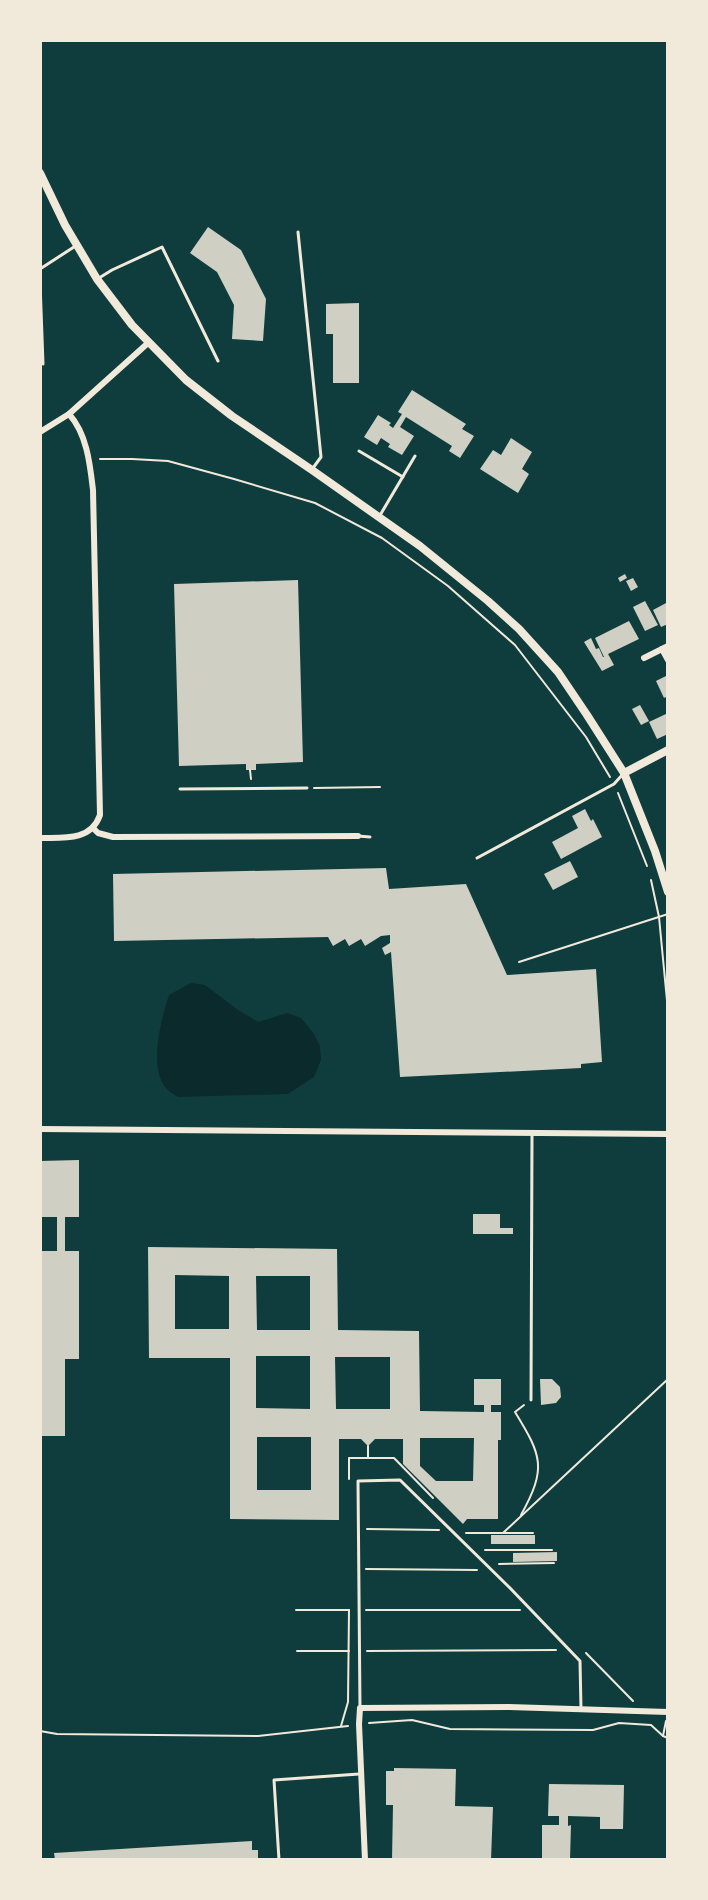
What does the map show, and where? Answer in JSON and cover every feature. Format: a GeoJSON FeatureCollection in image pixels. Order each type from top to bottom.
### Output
{"type":"FeatureCollection","features":[{"type":"Feature","properties":{"kind":"street"},"geometry":{"type":"LineString","coordinates":[[40,173],[76,246],[97,279],[148,343],[186,380],[232,416],[420,546],[519,629],[558,672],[624,773],[655,851],[668,892]]}},
{"type":"Feature","properties":{"kind":"street"},"geometry":{"type":"LineString","coordinates":[[40,432],[69,414],[148,343]]}},
{"type":"Feature","properties":{"kind":"street"},"geometry":{"type":"LineString","coordinates":[[40,838],[79,837],[93,828],[100,815],[101,802],[93,490],[90,462],[81,435],[69,414]]}},
{"type":"Feature","properties":{"kind":"street"},"geometry":{"type":"LineString","coordinates":[[644,658],[665,648],[668,660]]}},
{"type":"Feature","properties":{"kind":"street"},"geometry":{"type":"LineString","coordinates":[[624,773],[668,750]]}},
{"type":"Feature","properties":{"kind":"street"},"geometry":{"type":"LineString","coordinates":[[93,828],[98,833],[113,837],[358,836]]}},
{"type":"Feature","properties":{"kind":"street"},"geometry":{"type":"LineString","coordinates":[[40,1129],[668,1134]]}},
{"type":"Feature","properties":{"kind":"street"},"geometry":{"type":"LineString","coordinates":[[365,1860],[360,1708],[581,1708],[668,1712]]}},
{"type":"Feature","properties":{"kind":"lane"},"geometry":{"type":"LineString","coordinates":[[298,232],[321,457],[312,470]]}},
{"type":"Feature","properties":{"kind":"lane"},"geometry":{"type":"LineString","coordinates":[[40,269],[76,246]]}},
{"type":"Feature","properties":{"kind":"lane"},"geometry":{"type":"LineString","coordinates":[[97,279],[162,247],[218,361]]}},
{"type":"Feature","properties":{"kind":"lane"},"geometry":{"type":"LineString","coordinates":[[40,282],[43,364]]}},
{"type":"Feature","properties":{"kind":"lane"},"geometry":{"type":"LineString","coordinates":[[359,451],[403,477]]}},
{"type":"Feature","properties":{"kind":"lane"},"geometry":{"type":"LineString","coordinates":[[379,518],[415,456]]}},
{"type":"Feature","properties":{"kind":"lane"},"geometry":{"type":"LineString","coordinates":[[477,858],[614,784],[624,773]]}},
{"type":"Feature","properties":{"kind":"lane"},"geometry":{"type":"LineString","coordinates":[[180,789],[307,788]]}},
{"type":"Feature","properties":{"kind":"lane"},"geometry":{"type":"LineString","coordinates":[[358,836],[370,837]]}},
{"type":"Feature","properties":{"kind":"lane"},"geometry":{"type":"LineString","coordinates":[[531,1400],[532,1133]]}},
{"type":"Feature","properties":{"kind":"lane"},"geometry":{"type":"LineString","coordinates":[[360,1708],[358,1481],[400,1480],[580,1661],[581,1708]]}},
{"type":"Feature","properties":{"kind":"lane"},"geometry":{"type":"LineString","coordinates":[[279,1860],[274,1780],[361,1773]]}},
{"type":"Feature","properties":{"kind":"path"},"geometry":{"type":"LineString","coordinates":[[90,462],[98,459],[168,461],[315,503],[382,537],[448,586],[515,645],[586,737],[614,784],[647,866]]}},
{"type":"Feature","properties":{"kind":"path"},"geometry":{"type":"LineString","coordinates":[[307,788],[380,787]]}},
{"type":"Feature","properties":{"kind":"path"},"geometry":{"type":"LineString","coordinates":[[651,876],[659,917],[668,1011]]}},
{"type":"Feature","properties":{"kind":"path"},"geometry":{"type":"LineString","coordinates":[[519,962],[668,914]]}},
{"type":"Feature","properties":{"kind":"path"},"geometry":{"type":"LineString","coordinates":[[503,1533],[668,1379]]}},
{"type":"Feature","properties":{"kind":"path"},"geometry":{"type":"LineString","coordinates":[[519,1518],[535,1485],[539,1461],[536,1448],[515,1412],[531,1400]]}},
{"type":"Feature","properties":{"kind":"path"},"geometry":{"type":"LineString","coordinates":[[368,1446],[368,1458]]}},
{"type":"Feature","properties":{"kind":"path"},"geometry":{"type":"LineString","coordinates":[[349,1482],[349,1458],[394,1458],[434,1500]]}},
{"type":"Feature","properties":{"kind":"path"},"geometry":{"type":"LineString","coordinates":[[358,1528],[433,1529],[466,1533],[533,1533]]}},
{"type":"Feature","properties":{"kind":"path"},"geometry":{"type":"LineString","coordinates":[[466,1533],[473,1539]]}},
{"type":"Feature","properties":{"kind":"path"},"geometry":{"type":"LineString","coordinates":[[479,1545],[492,1557]]}},
{"type":"Feature","properties":{"kind":"path"},"geometry":{"type":"LineString","coordinates":[[485,1550],[552,1550]]}},
{"type":"Feature","properties":{"kind":"path"},"geometry":{"type":"LineString","coordinates":[[359,1569],[504,1570],[499,1564],[554,1563]]}},
{"type":"Feature","properties":{"kind":"path"},"geometry":{"type":"LineString","coordinates":[[296,1610],[349,1610],[348,1702],[341,1726]]}},
{"type":"Feature","properties":{"kind":"path"},"geometry":{"type":"LineString","coordinates":[[360,1610],[531,1610]]}},
{"type":"Feature","properties":{"kind":"path"},"geometry":{"type":"LineString","coordinates":[[360,1651],[583,1650],[643,1711]]}},
{"type":"Feature","properties":{"kind":"path"},"geometry":{"type":"LineString","coordinates":[[297,1651],[349,1651]]}},
{"type":"Feature","properties":{"kind":"water"},"geometry":{"type":"Polygon","coordinates":[[[191,983],[205,985],[258,1022],[287,1013],[301,1018],[320,1046],[321,1060],[314,1077],[288,1094],[178,1097],[170,1092],[162,1083],[158,1071],[157,1049],[161,1025],[169,995],[191,983]]]}},
{"type":"Feature","properties":{"kind":"building"},"geometry":{"type":"Polygon","coordinates":[[[208,227],[241,250],[266,299],[263,341],[232,339],[234,305],[217,272],[190,253],[208,227]]]}},
{"type":"Feature","properties":{"kind":"building"},"geometry":{"type":"Polygon","coordinates":[[[359,303],[359,383],[333,383],[333,334],[326,334],[326,304],[359,303]]]}},
{"type":"Feature","properties":{"kind":"building"},"geometry":{"type":"Polygon","coordinates":[[[412,390],[466,424],[462,429],[474,436],[460,458],[449,451],[452,446],[406,417],[400,427],[414,436],[402,455],[388,447],[390,444],[381,438],[377,445],[364,437],[378,415],[391,423],[389,425],[393,428],[402,414],[398,412],[412,390]]]}},
{"type":"Feature","properties":{"kind":"building"},"geometry":{"type":"Polygon","coordinates":[[[511,438],[532,452],[522,469],[529,474],[518,493],[480,469],[493,450],[501,455],[511,438]]]}},
{"type":"Feature","properties":{"kind":"building"},"geometry":{"type":"Polygon","coordinates":[[[625,574],[627,578],[620,582],[618,578],[625,574]]]}},
{"type":"Feature","properties":{"kind":"building"},"geometry":{"type":"Polygon","coordinates":[[[633,578],[638,587],[631,591],[626,581],[633,578]]]}},
{"type":"Feature","properties":{"kind":"building"},"geometry":{"type":"Polygon","coordinates":[[[298,580],[303,762],[256,764],[256,770],[246,770],[246,764],[179,766],[174,584],[298,580]]]}},
{"type":"Feature","properties":{"kind":"building"},"geometry":{"type":"Polygon","coordinates":[[[645,601],[658,625],[645,631],[633,607],[645,601]]]}},
{"type":"Feature","properties":{"kind":"building"},"geometry":{"type":"Polygon","coordinates":[[[668,602],[668,624],[661,627],[653,610],[668,602]]]}},
{"type":"Feature","properties":{"kind":"building"},"geometry":{"type":"Polygon","coordinates":[[[629,621],[639,639],[608,654],[614,665],[602,671],[584,642],[591,638],[596,649],[599,648],[604,657],[595,638],[629,621]]]}},
{"type":"Feature","properties":{"kind":"building"},"geometry":{"type":"Polygon","coordinates":[[[666,676],[668,696],[664,698],[656,681],[666,676]]]}},
{"type":"Feature","properties":{"kind":"building"},"geometry":{"type":"Polygon","coordinates":[[[640,705],[649,721],[641,725],[632,709],[640,705]]]}},
{"type":"Feature","properties":{"kind":"building"},"geometry":{"type":"Polygon","coordinates":[[[668,713],[668,734],[657,739],[649,722],[668,713]]]}},
{"type":"Feature","properties":{"kind":"building"},"geometry":{"type":"Polygon","coordinates":[[[585,809],[602,837],[561,859],[552,842],[578,828],[572,816],[585,809]]]}},
{"type":"Feature","properties":{"kind":"building"},"geometry":{"type":"Polygon","coordinates":[[[570,861],[578,877],[553,890],[544,874],[570,861]]]}},
{"type":"Feature","properties":{"kind":"building"},"geometry":{"type":"Polygon","coordinates":[[[386,868],[389,889],[466,884],[507,975],[596,969],[602,1062],[581,1064],[581,1068],[400,1077],[391,952],[385,955],[382,948],[390,943],[390,935],[381,936],[365,946],[361,939],[349,946],[345,939],[333,946],[328,937],[114,941],[113,874],[386,868]]]}},
{"type":"Feature","properties":{"kind":"building"},"geometry":{"type":"Polygon","coordinates":[[[79,1160],[79,1217],[65,1217],[65,1251],[79,1251],[79,1359],[65,1359],[65,1436],[40,1436],[40,1251],[57,1251],[57,1217],[40,1217],[40,1161],[79,1160]]]}},
{"type":"Feature","properties":{"kind":"building"},"geometry":{"type":"Polygon","coordinates":[[[473,1214],[500,1214],[500,1228],[513,1228],[513,1234],[473,1234],[473,1214]]]}},
{"type":"Feature","properties":{"kind":"building"},"geometry":{"type":"Polygon","coordinates":[[[148,1247],[337,1249],[338,1330],[419,1331],[420,1411],[484,1412],[484,1405],[474,1405],[474,1379],[501,1379],[501,1405],[491,1405],[491,1412],[501,1412],[501,1440],[498,1440],[498,1519],[467,1519],[463,1524],[403,1464],[403,1439],[375,1439],[368,1446],[361,1439],[339,1439],[339,1520],[230,1519],[230,1358],[149,1358],[148,1247]],[[175,1275],[175,1329],[229,1329],[229,1276],[175,1275]],[[256,1276],[257,1330],[310,1330],[310,1276],[256,1276]],[[256,1356],[256,1408],[310,1409],[310,1356],[256,1356]],[[335,1357],[336,1409],[390,1409],[390,1357],[335,1357]],[[257,1437],[257,1490],[311,1490],[311,1437],[257,1437]],[[420,1438],[420,1466],[436,1481],[473,1481],[474,1438],[420,1438]]]}},
{"type":"Feature","properties":{"kind":"building"},"geometry":{"type":"Polygon","coordinates":[[[540,1379],[552,1379],[560,1387],[561,1397],[556,1403],[541,1405],[540,1379]]]}},
{"type":"Feature","properties":{"kind":"building"},"geometry":{"type":"Polygon","coordinates":[[[491,1535],[535,1535],[535,1544],[491,1544],[491,1535]]]}},
{"type":"Feature","properties":{"kind":"building"},"geometry":{"type":"Polygon","coordinates":[[[557,1552],[557,1561],[513,1562],[513,1553],[557,1552]]]}},
{"type":"Feature","properties":{"kind":"building"},"geometry":{"type":"Polygon","coordinates":[[[394,1768],[456,1769],[455,1806],[493,1807],[491,1860],[392,1860],[393,1805],[386,1805],[386,1771],[394,1771],[394,1768]]]}},
{"type":"Feature","properties":{"kind":"building"},"geometry":{"type":"Polygon","coordinates":[[[549,1784],[624,1785],[623,1829],[600,1829],[600,1817],[568,1816],[568,1826],[571,1825],[570,1860],[542,1860],[542,1825],[559,1825],[559,1816],[548,1816],[549,1784]]]}},
{"type":"Feature","properties":{"kind":"building"},"geometry":{"type":"Polygon","coordinates":[[[252,1841],[252,1850],[258,1850],[258,1860],[55,1860],[54,1853],[252,1841]]]}}]}
